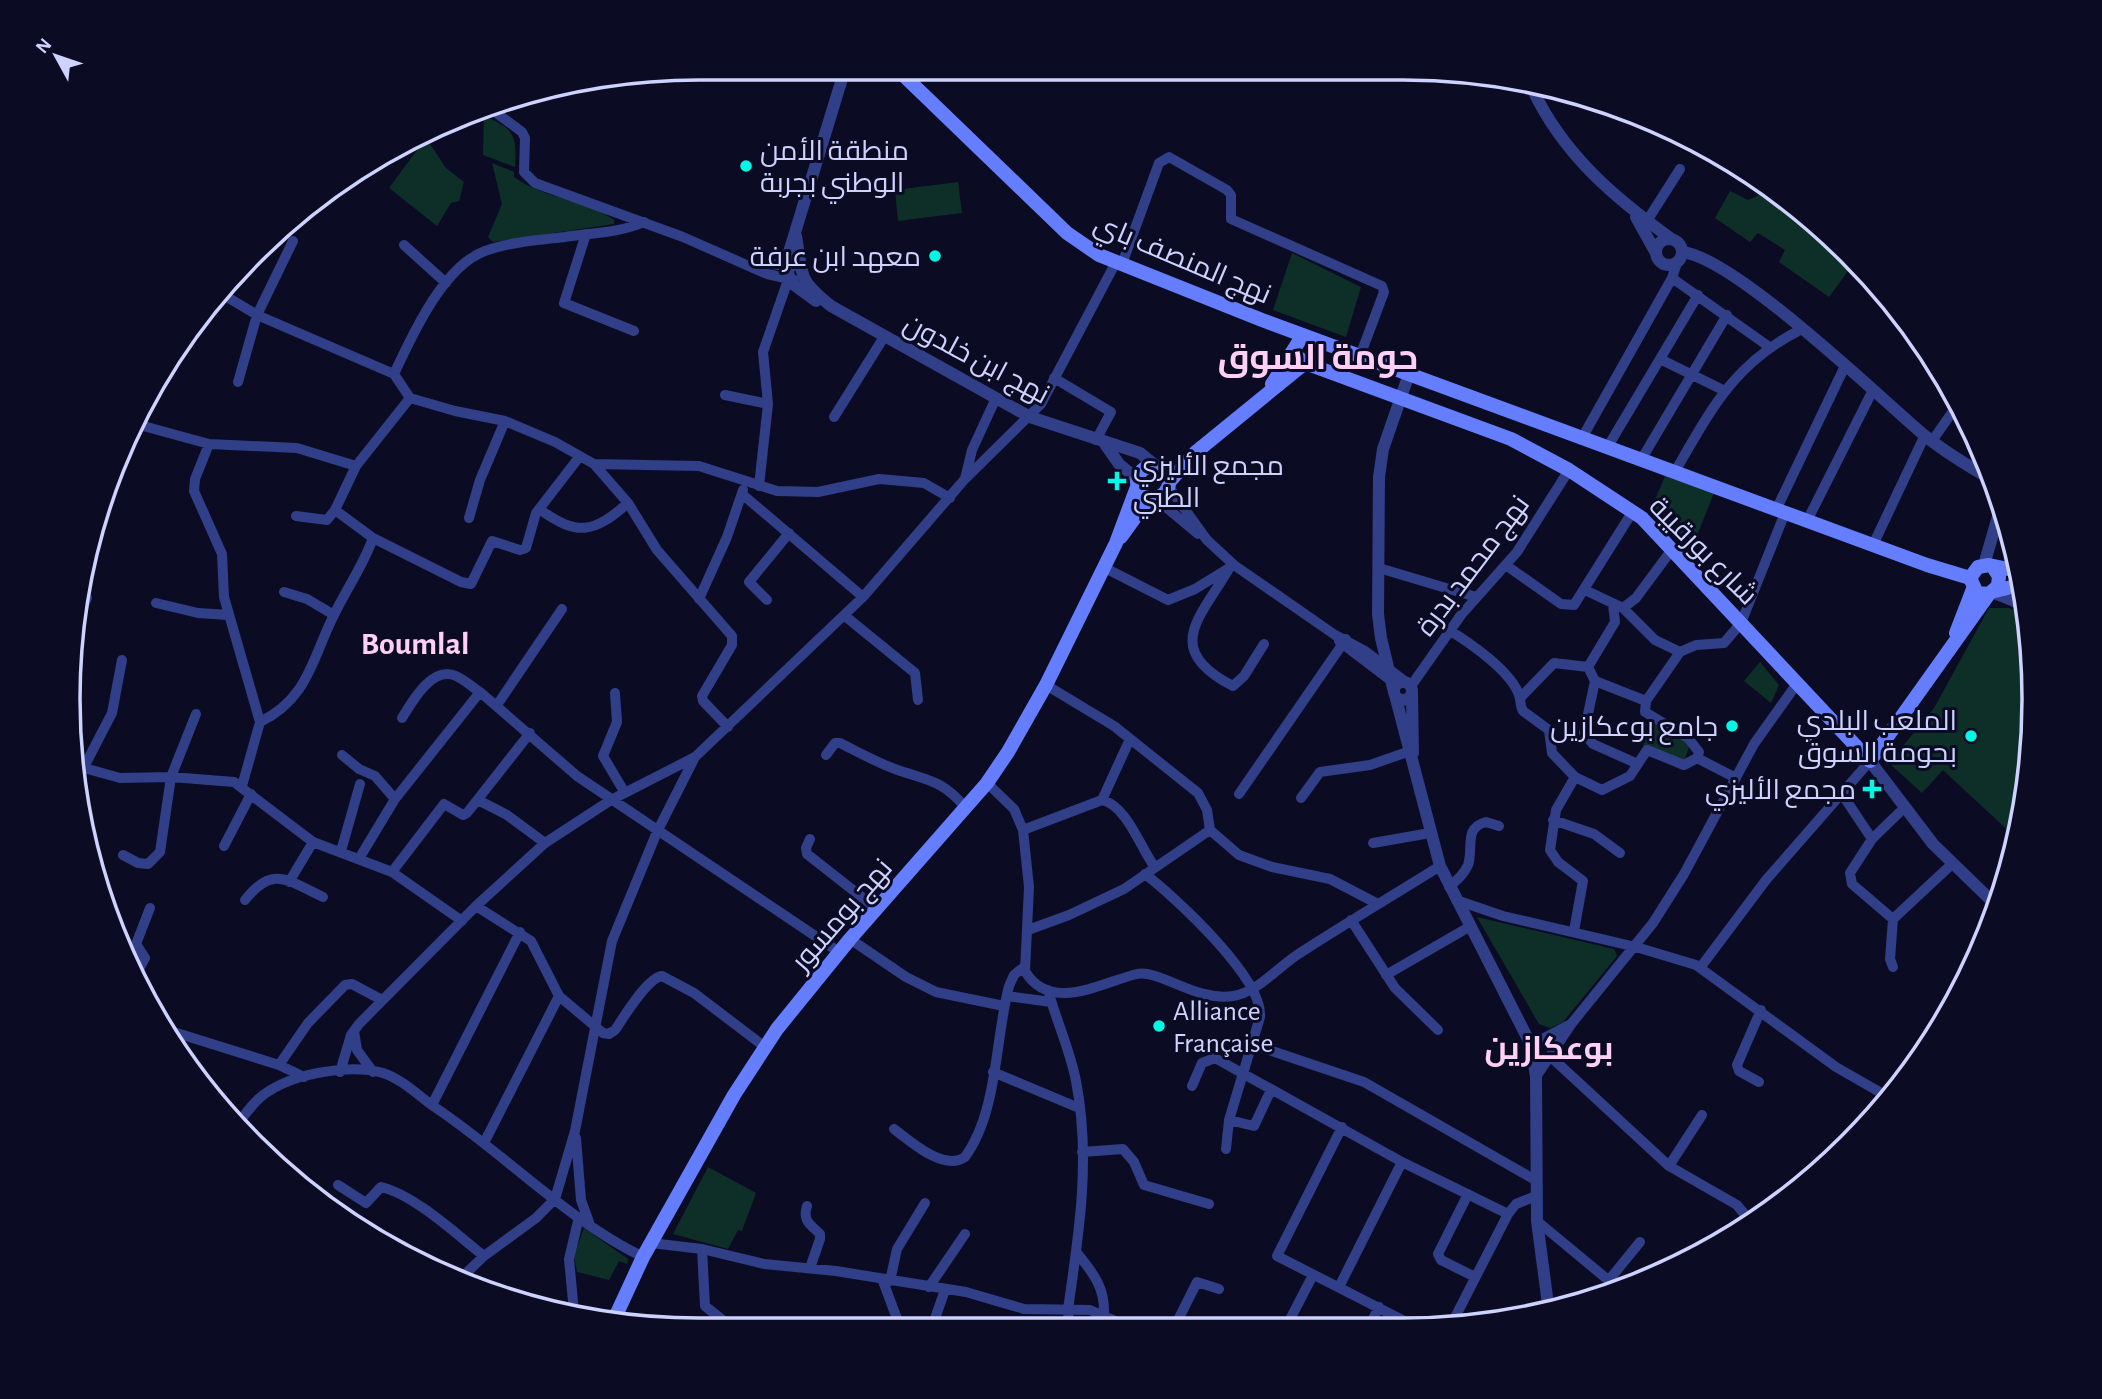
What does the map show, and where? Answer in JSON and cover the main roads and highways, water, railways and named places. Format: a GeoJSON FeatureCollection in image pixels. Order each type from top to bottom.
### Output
{"type":"FeatureCollection","features":[{"type":"Feature","properties":{"kind":"main road","name":"نهج المنصف باي"},"geometry":{"type":"LineString","coordinates":[[908,80],[1067,233],[1099,255],[1304,335]]}},
{"type":"Feature","properties":{"kind":"main road","name":"نهج بومسور"},"geometry":{"type":"LineString","coordinates":[[1265,397],[1304,335]]}},
{"type":"Feature","properties":{"kind":"main road","name":"شارع بورقيبة"},"geometry":{"type":"LineString","coordinates":[[1304,335],[1927,565],[1992,593]]}},
{"type":"Feature","properties":{"kind":"main road","name":"شارع بورقيبة"},"geometry":{"type":"LineString","coordinates":[[1292,352],[1305,363],[1511,439],[1569,470],[1633,511],[1673,548],[1796,685],[1870,761],[1953,641]]}},
{"type":"Feature","properties":{"kind":"main road","name":"نهج بومسور"},"geometry":{"type":"LineString","coordinates":[[1116,543],[1152,498],[1169,484],[1196,452],[1305,363]]}},
{"type":"Feature","properties":{"kind":"main road","name":"نهج بومسور"},"geometry":{"type":"LineString","coordinates":[[617,1313],[643,1256],[734,1095],[765,1047],[839,952],[987,783],[1009,752],[1046,685],[1116,543],[1143,468],[1157,466],[1196,452]]}},
{"type":"Feature","properties":{"kind":"main road"},"geometry":{"type":"LineString","coordinates":[[1157,466],[1164,470],[1169,484]]}},
{"type":"Feature","properties":{"kind":"main road"},"geometry":{"type":"LineString","coordinates":[[1137,483],[1152,498]]}},
{"type":"Feature","properties":{"kind":"main road"},"geometry":{"type":"LineString","coordinates":[[1953,641],[2000,581],[1989,566]]}},
{"type":"Feature","properties":{"kind":"main road"},"geometry":{"type":"LineString","coordinates":[[1953,641],[1972,583],[1973,571],[1989,566],[2008,569]]}},
{"type":"Feature","properties":{"kind":"main road"},"geometry":{"type":"LineString","coordinates":[[1992,593],[2011,587]]}},
{"type":"Feature","properties":{"kind":"place","name":"منطقة الأمن الوطني بجربة"},"geometry":{"type":"Point","coordinates":[746,166]}},
{"type":"Feature","properties":{"kind":"place","name":"معهد ابن عرفة"},"geometry":{"type":"Point","coordinates":[935,256]}},
{"type":"Feature","properties":{"kind":"place","name":"مجمع الأليزي الطبي"},"geometry":{"type":"Point","coordinates":[1117,481]}},
{"type":"Feature","properties":{"kind":"place","name":"جامع بوعكازين"},"geometry":{"type":"Point","coordinates":[1732,726]}},
{"type":"Feature","properties":{"kind":"place","name":"الملعب البلدي بحومة السوق"},"geometry":{"type":"Point","coordinates":[1971,736]}},
{"type":"Feature","properties":{"kind":"place","name":"مجمع الأليزي"},"geometry":{"type":"Point","coordinates":[1872,789]}},
{"type":"Feature","properties":{"kind":"place","name":"Alliance Française"},"geometry":{"type":"Point","coordinates":[1159,1026]}},
{"type":"Feature","properties":{"kind":"district","name":"حومة السوق"},"geometry":{"type":"Point","coordinates":[1318,357]}},
{"type":"Feature","properties":{"kind":"district","name":"Boumlal"},"geometry":{"type":"Point","coordinates":[415,643]}},
{"type":"Feature","properties":{"kind":"district","name":"بوعكازين"},"geometry":{"type":"Point","coordinates":[1549,1048]}}]}
